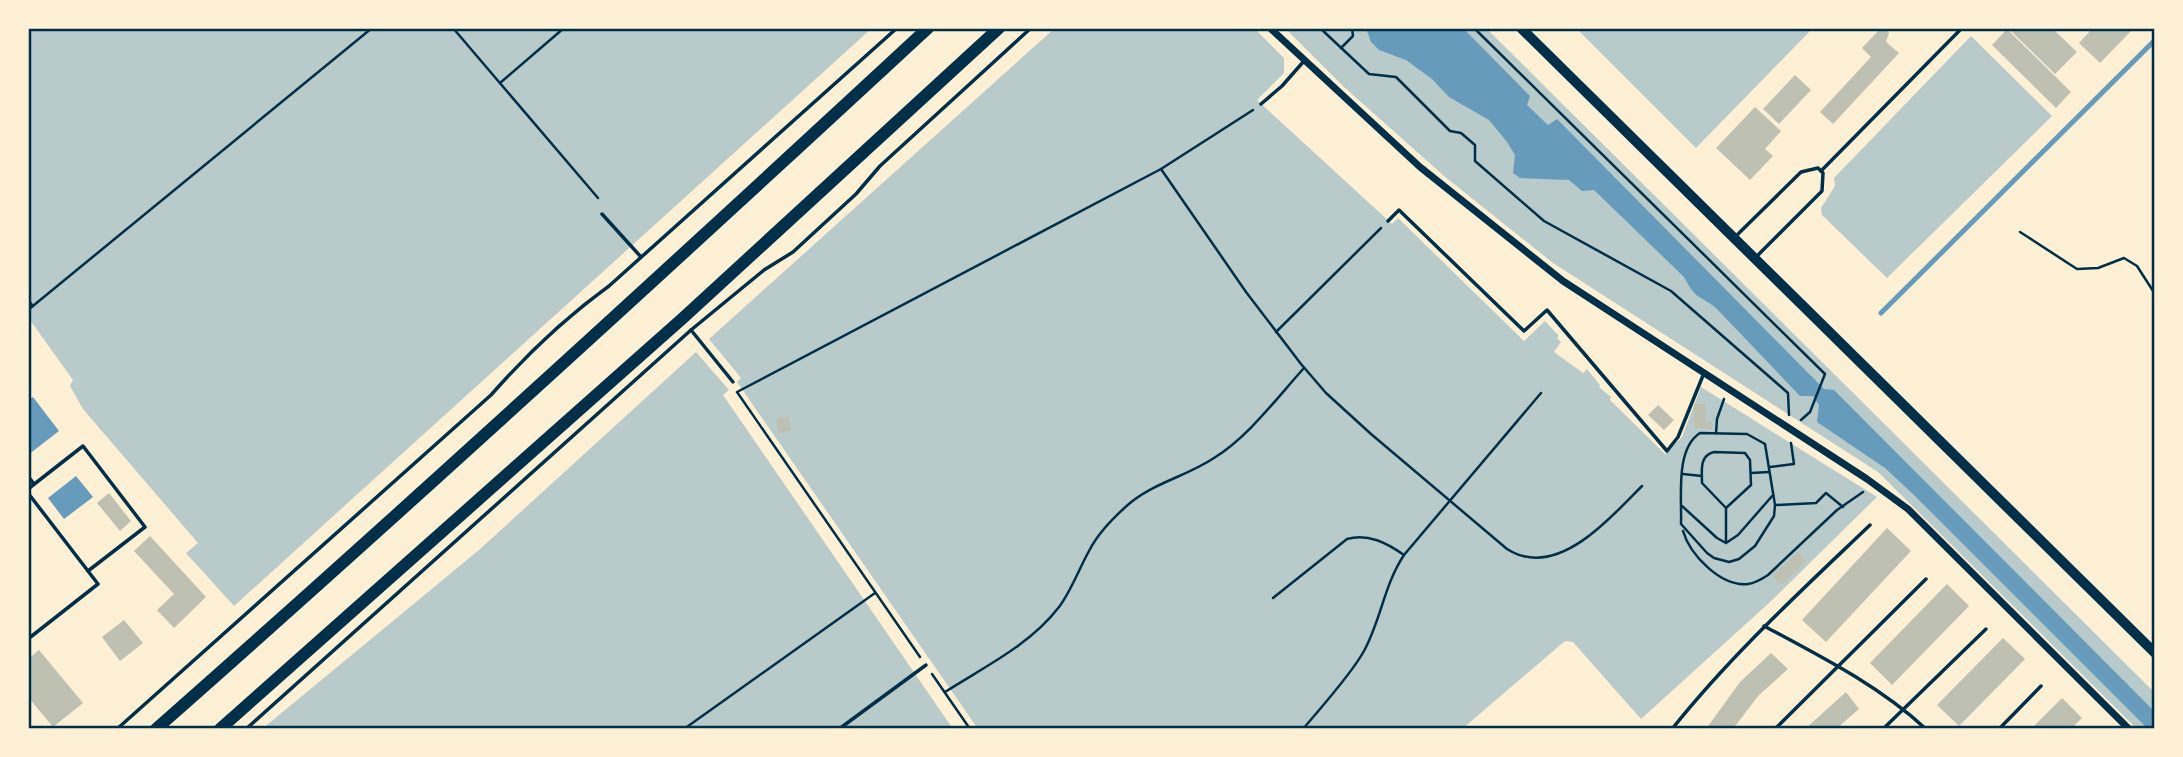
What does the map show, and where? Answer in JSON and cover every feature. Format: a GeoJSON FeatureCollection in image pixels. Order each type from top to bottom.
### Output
{"type":"FeatureCollection","features":[{"type":"Feature","properties":{"kind":"main road"},"geometry":{"type":"LineString","coordinates":[[156,729],[332,574],[647,288],[928,28]]}},
{"type":"Feature","properties":{"kind":"main road"},"geometry":{"type":"LineString","coordinates":[[219,729],[683,318],[999,28]]}},
{"type":"Feature","properties":{"kind":"street"},"geometry":{"type":"LineString","coordinates":[[1270,28],[1420,167],[1563,281],[1873,482],[1908,509],[2130,729]]}},
{"type":"Feature","properties":{"kind":"street"},"geometry":{"type":"LineString","coordinates":[[1522,28],[2155,653]]}},
{"type":"Feature","properties":{"kind":"lane"},"geometry":{"type":"LineString","coordinates":[[117,729],[491,395],[528,354],[641,257],[897,28]]}},
{"type":"Feature","properties":{"kind":"lane"},"geometry":{"type":"LineString","coordinates":[[246,729],[691,330],[764,270],[793,252],[856,194],[880,166],[1031,28]]}},
{"type":"Feature","properties":{"kind":"lane"},"geometry":{"type":"LineString","coordinates":[[1821,170],[1962,28]]}},
{"type":"Feature","properties":{"kind":"lane"},"geometry":{"type":"LineString","coordinates":[[1261,104],[1282,86],[1304,61]]}},
{"type":"Feature","properties":{"kind":"lane"},"geometry":{"type":"LineString","coordinates":[[1734,238],[1801,172],[1818,168],[1821,170]]}},
{"type":"Feature","properties":{"kind":"lane"},"geometry":{"type":"LineString","coordinates":[[1755,258],[1822,191],[1821,170]]}},
{"type":"Feature","properties":{"kind":"lane"},"geometry":{"type":"LineString","coordinates":[[1388,221],[1399,210],[1524,331],[1547,310],[1667,451],[1678,437],[1704,373]]}},
{"type":"Feature","properties":{"kind":"lane"},"geometry":{"type":"LineString","coordinates":[[602,214],[641,257]]}},
{"type":"Feature","properties":{"kind":"lane"},"geometry":{"type":"LineString","coordinates":[[691,330],[733,382]]}},
{"type":"Feature","properties":{"kind":"lane"},"geometry":{"type":"LineString","coordinates":[[28,639],[98,584],[88,571],[28,491],[83,446],[145,527],[88,571]]}},
{"type":"Feature","properties":{"kind":"lane"},"geometry":{"type":"LineString","coordinates":[[28,476],[34,484]]}},
{"type":"Feature","properties":{"kind":"lane"},"geometry":{"type":"LineString","coordinates":[[1672,729],[1706,686],[1764,626],[1870,525]]}},
{"type":"Feature","properties":{"kind":"lane"},"geometry":{"type":"LineString","coordinates":[[1775,729],[1926,579]]}},
{"type":"Feature","properties":{"kind":"lane"},"geometry":{"type":"LineString","coordinates":[[1764,626],[1838,666],[1905,709],[1926,729]]}},
{"type":"Feature","properties":{"kind":"lane"},"geometry":{"type":"LineString","coordinates":[[1883,729],[1986,629]]}},
{"type":"Feature","properties":{"kind":"lane"},"geometry":{"type":"LineString","coordinates":[[839,729],[926,665]]}},
{"type":"Feature","properties":{"kind":"lane"},"geometry":{"type":"LineString","coordinates":[[1999,729],[2041,686]]}},
{"type":"Feature","properties":{"kind":"path"},"geometry":{"type":"LineString","coordinates":[[28,310],[372,28]]}},
{"type":"Feature","properties":{"kind":"path"},"geometry":{"type":"LineString","coordinates":[[453,28],[598,198]]}},
{"type":"Feature","properties":{"kind":"path"},"geometry":{"type":"LineString","coordinates":[[500,83],[564,28]]}},
{"type":"Feature","properties":{"kind":"path"},"geometry":{"type":"LineString","coordinates":[[1320,28],[1369,74],[1396,77],[1450,131],[1461,133],[1475,145],[1475,161],[1544,221],[1671,291],[1788,393],[1794,464],[1770,467]]}},
{"type":"Feature","properties":{"kind":"path"},"geometry":{"type":"LineString","coordinates":[[1341,48],[1353,36],[1352,28]]}},
{"type":"Feature","properties":{"kind":"path"},"geometry":{"type":"LineString","coordinates":[[1474,28],[1825,374],[1811,412]]}},
{"type":"Feature","properties":{"kind":"path"},"geometry":{"type":"LineString","coordinates":[[970,729],[737,392],[1161,169],[1261,104]]}},
{"type":"Feature","properties":{"kind":"path"},"geometry":{"type":"LineString","coordinates":[[1161,169],[1276,332],[1326,393],[1507,550],[1523,557],[1552,555],[1568,550],[1600,527],[1642,486]]}},
{"type":"Feature","properties":{"kind":"path"},"geometry":{"type":"LineString","coordinates":[[1276,332],[1388,221]]}},
{"type":"Feature","properties":{"kind":"path"},"geometry":{"type":"LineString","coordinates":[[2020,232],[2077,269],[2098,268],[2123,258],[2137,266],[2155,294]]}},
{"type":"Feature","properties":{"kind":"path"},"geometry":{"type":"LineString","coordinates":[[28,300],[33,306]]}},
{"type":"Feature","properties":{"kind":"path"},"geometry":{"type":"LineString","coordinates":[[945,692],[1044,625],[1061,605],[1090,548],[1109,524],[1131,503],[1161,482],[1191,472],[1216,457],[1264,413],[1304,368]]}},
{"type":"Feature","properties":{"kind":"path"},"geometry":{"type":"LineString","coordinates":[[1716,433],[1717,419],[1728,389]]}},
{"type":"Feature","properties":{"kind":"path"},"geometry":{"type":"LineString","coordinates":[[1303,729],[1363,654],[1376,626],[1383,597],[1394,570],[1404,555],[1541,393]]}},
{"type":"Feature","properties":{"kind":"path"},"geometry":{"type":"LineString","coordinates":[[1681,524],[1707,553],[1729,562],[1739,559],[1755,546],[1774,516],[1775,505],[1767,448],[1760,440],[1747,434],[1700,433],[1688,444],[1683,458],[1681,524],[1687,542],[1701,560],[1721,577],[1734,583],[1756,582],[1768,575],[1873,482]]}},
{"type":"Feature","properties":{"kind":"path"},"geometry":{"type":"LineString","coordinates":[[1726,508],[1751,485],[1750,460],[1745,453],[1714,452],[1703,461],[1702,483],[1726,508],[1726,542]]}},
{"type":"Feature","properties":{"kind":"path"},"geometry":{"type":"LineString","coordinates":[[1751,473],[1770,472]]}},
{"type":"Feature","properties":{"kind":"path"},"geometry":{"type":"LineString","coordinates":[[1683,474],[1702,476]]}},
{"type":"Feature","properties":{"kind":"path"},"geometry":{"type":"LineString","coordinates":[[1775,505],[1816,503],[1826,493],[1843,507]]}},
{"type":"Feature","properties":{"kind":"path"},"geometry":{"type":"LineString","coordinates":[[1726,542],[1738,535],[1773,495]]}},
{"type":"Feature","properties":{"kind":"path"},"geometry":{"type":"LineString","coordinates":[[1682,506],[1717,538],[1726,542]]}},
{"type":"Feature","properties":{"kind":"path"},"geometry":{"type":"LineString","coordinates":[[1273,598],[1347,538],[1357,536],[1382,541],[1404,555]]}},
{"type":"Feature","properties":{"kind":"path"},"geometry":{"type":"LineString","coordinates":[[684,729],[876,592]]}},
{"type":"Feature","properties":{"kind":"shaded area"},"geometry":{"type":"Polygon","coordinates":[[[28,28],[872,28],[234,606],[186,553],[198,543],[83,409],[70,386],[73,380],[30,320],[28,321],[28,28]]]}},
{"type":"Feature","properties":{"kind":"shaded area"},"geometry":{"type":"Polygon","coordinates":[[[1055,28],[1254,28],[1284,58],[1284,73],[1257,100],[1392,224],[1398,218],[1524,341],[1545,321],[1561,342],[1554,352],[1583,373],[1587,369],[1599,387],[1611,397],[1610,400],[1665,454],[1682,437],[1701,387],[1877,497],[1769,603],[1641,719],[1573,642],[1565,641],[1462,729],[978,729],[737,382],[741,378],[709,339],[1055,28]]]}},
{"type":"Feature","properties":{"kind":"shaded area"},"geometry":{"type":"Polygon","coordinates":[[[1285,28],[1486,28],[2155,693],[2155,729],[2137,729],[1878,472],[1553,263],[1444,176],[1344,87],[1285,28]]]}},
{"type":"Feature","properties":{"kind":"shaded area"},"geometry":{"type":"Polygon","coordinates":[[[1576,28],[1813,28],[1696,148],[1576,28]]]}},
{"type":"Feature","properties":{"kind":"shaded area"},"geometry":{"type":"Polygon","coordinates":[[[1971,36],[2052,116],[1887,278],[1822,215],[1821,208],[1835,186],[1834,178],[1971,36]]]}},
{"type":"Feature","properties":{"kind":"shaded area"},"geometry":{"type":"Polygon","coordinates":[[[696,352],[729,390],[723,395],[953,729],[262,729],[479,550],[696,352]]]}},
{"type":"Feature","properties":{"kind":"water"},"geometry":{"type":"Polygon","coordinates":[[[1366,28],[1463,28],[1530,96],[1527,105],[1548,125],[1557,119],[1824,389],[1834,390],[2155,712],[2155,729],[2148,729],[1885,468],[1817,422],[1819,405],[1813,396],[1800,396],[1716,308],[1695,293],[1684,277],[1594,190],[1582,191],[1569,180],[1520,178],[1513,173],[1515,155],[1489,120],[1449,97],[1432,79],[1406,60],[1379,50],[1371,42],[1366,28]]]}},
{"type":"Feature","properties":{"kind":"water"},"geometry":{"type":"Polygon","coordinates":[[[33,397],[59,431],[28,455],[28,400],[33,397]]]}},
{"type":"Feature","properties":{"kind":"water"},"geometry":{"type":"Polygon","coordinates":[[[76,476],[93,497],[64,519],[48,498],[76,476]]]}},
{"type":"Feature","properties":{"kind":"building"},"geometry":{"type":"Polygon","coordinates":[[[1881,28],[1887,29],[1889,33],[1886,42],[1899,53],[1833,124],[1820,112],[1871,57],[1862,48],[1881,28]]]}},
{"type":"Feature","properties":{"kind":"building"},"geometry":{"type":"Polygon","coordinates":[[[2008,28],[2052,28],[2077,52],[2055,74],[2008,28]]]}},
{"type":"Feature","properties":{"kind":"building"},"geometry":{"type":"Polygon","coordinates":[[[2093,28],[2134,28],[2100,63],[2079,43],[2093,28]]]}},
{"type":"Feature","properties":{"kind":"building"},"geometry":{"type":"Polygon","coordinates":[[[2007,29],[2071,92],[2056,108],[1992,45],[2007,29]]]}},
{"type":"Feature","properties":{"kind":"building"},"geometry":{"type":"Polygon","coordinates":[[[1795,75],[1811,90],[1779,124],[1763,109],[1795,75]]]}},
{"type":"Feature","properties":{"kind":"building"},"geometry":{"type":"Polygon","coordinates":[[[1755,107],[1781,131],[1765,149],[1773,156],[1750,180],[1716,148],[1755,107]]]}},
{"type":"Feature","properties":{"kind":"building"},"geometry":{"type":"Polygon","coordinates":[[[1694,404],[1706,404],[1706,422],[1712,422],[1712,429],[1694,428],[1694,404]]]}},
{"type":"Feature","properties":{"kind":"building"},"geometry":{"type":"Polygon","coordinates":[[[1658,405],[1674,420],[1664,430],[1648,415],[1658,405]]]}},
{"type":"Feature","properties":{"kind":"building"},"geometry":{"type":"Polygon","coordinates":[[[788,416],[791,431],[779,433],[776,419],[788,416]]]}},
{"type":"Feature","properties":{"kind":"building"},"geometry":{"type":"Polygon","coordinates":[[[109,493],[131,521],[120,531],[97,503],[109,493]]]}},
{"type":"Feature","properties":{"kind":"building"},"geometry":{"type":"Polygon","coordinates":[[[1887,528],[1911,551],[1826,642],[1802,620],[1887,528]]]}},
{"type":"Feature","properties":{"kind":"building"},"geometry":{"type":"Polygon","coordinates":[[[150,536],[206,597],[174,628],[157,610],[174,594],[134,551],[150,536]]]}},
{"type":"Feature","properties":{"kind":"building"},"geometry":{"type":"Polygon","coordinates":[[[1798,552],[1806,561],[1781,585],[1772,576],[1798,552]]]}},
{"type":"Feature","properties":{"kind":"building"},"geometry":{"type":"Polygon","coordinates":[[[1947,584],[1969,606],[1892,685],[1870,663],[1947,584]]]}},
{"type":"Feature","properties":{"kind":"building"},"geometry":{"type":"Polygon","coordinates":[[[124,620],[143,643],[120,661],[102,637],[124,620]]]}},
{"type":"Feature","properties":{"kind":"building"},"geometry":{"type":"Polygon","coordinates":[[[2003,638],[2025,659],[1959,726],[1937,705],[2003,638]]]}},
{"type":"Feature","properties":{"kind":"building"},"geometry":{"type":"Polygon","coordinates":[[[39,650],[83,703],[53,727],[28,697],[28,659],[39,650]]]}},
{"type":"Feature","properties":{"kind":"building"},"geometry":{"type":"Polygon","coordinates":[[[1771,653],[1788,669],[1758,696],[1733,729],[1706,729],[1740,682],[1771,653]]]}},
{"type":"Feature","properties":{"kind":"building"},"geometry":{"type":"Polygon","coordinates":[[[1846,692],[1859,709],[1836,729],[1805,729],[1846,692]]]}},
{"type":"Feature","properties":{"kind":"building"},"geometry":{"type":"Polygon","coordinates":[[[2062,698],[2082,718],[2071,729],[2031,729],[2062,698]]]}},
{"type":"Feature","properties":{"kind":"waterway"},"geometry":{"type":"LineString","coordinates":[[1881,313],[2155,40]]}}]}
